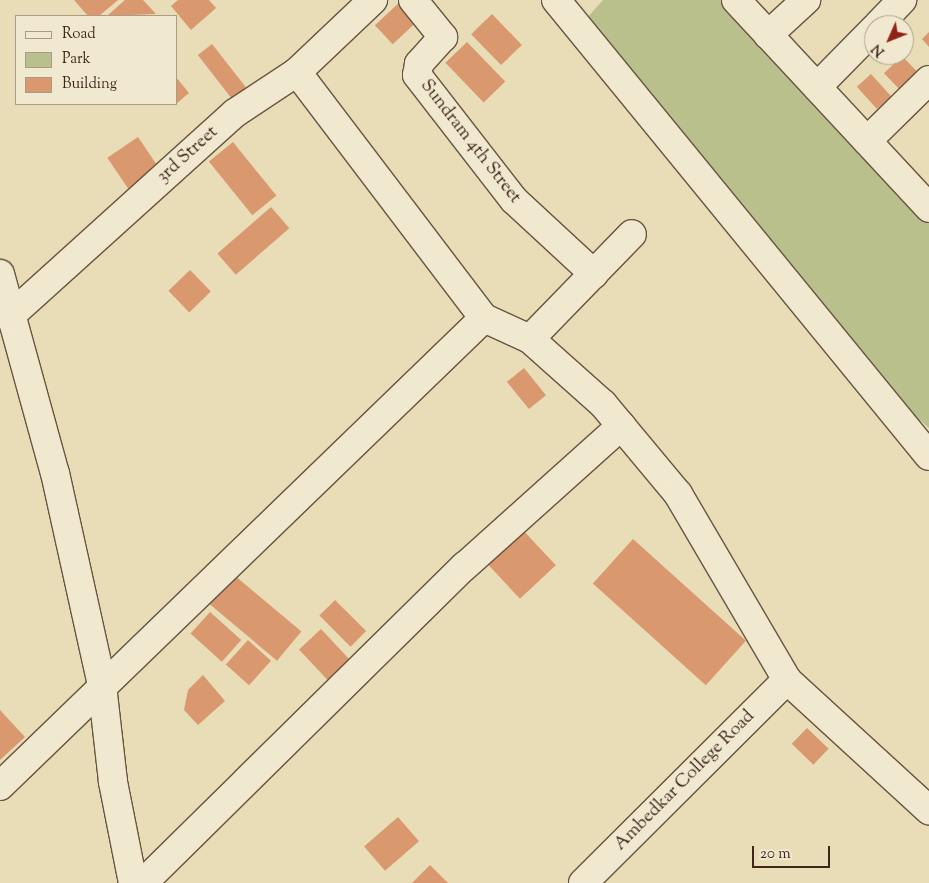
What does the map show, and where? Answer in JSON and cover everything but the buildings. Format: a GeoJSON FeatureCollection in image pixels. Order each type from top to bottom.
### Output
{"type":"FeatureCollection","features":[{"type":"Feature","properties":{"kind":"street","name":"3rd Street"},"geometry":{"type":"LineString","coordinates":[[8,317],[235,113],[297,72],[373,0]]}},
{"type":"Feature","properties":{"kind":"street","name":"Sundram 4th Street"},"geometry":{"type":"LineString","coordinates":[[412,0],[443,37],[419,64],[417,75],[514,200],[594,274]]}},
{"type":"Feature","properties":{"kind":"street"},"geometry":{"type":"LineString","coordinates":[[556,0],[929,456]]}},
{"type":"Feature","properties":{"kind":"street"},"geometry":{"type":"LineString","coordinates":[[736,0],[867,141],[923,190]]}},
{"type":"Feature","properties":{"kind":"street"},"geometry":{"type":"LineString","coordinates":[[768,35],[806,0]]}},
{"type":"Feature","properties":{"kind":"street"},"geometry":{"type":"LineString","coordinates":[[888,15],[902,0]]}},
{"type":"Feature","properties":{"kind":"street"},"geometry":{"type":"LineString","coordinates":[[817,88],[864,39]]}},
{"type":"Feature","properties":{"kind":"street"},"geometry":{"type":"LineString","coordinates":[[297,72],[484,318],[530,339],[621,426],[678,494],[787,680],[929,810]]}},
{"type":"Feature","properties":{"kind":"street"},"geometry":{"type":"LineString","coordinates":[[867,141],[929,80]]}},
{"type":"Feature","properties":{"kind":"street"},"geometry":{"type":"LineString","coordinates":[[530,339],[632,234]]}},
{"type":"Feature","properties":{"kind":"street"},"geometry":{"type":"LineString","coordinates":[[0,274],[8,317],[55,473],[102,685],[113,782],[133,883]]}},
{"type":"Feature","properties":{"kind":"street"},"geometry":{"type":"LineString","coordinates":[[0,786],[102,685],[484,318]]}},
{"type":"Feature","properties":{"kind":"street"},"geometry":{"type":"LineString","coordinates":[[143,883],[465,566],[621,426]]}},
{"type":"Feature","properties":{"kind":"street","name":"Ambedkar College Road"},"geometry":{"type":"LineString","coordinates":[[583,883],[787,680]]}},
{"type":"Feature","properties":{"kind":"green space"},"geometry":{"type":"Polygon","coordinates":[[[603,0],[733,0],[929,215],[929,428],[907,409],[587,18],[603,0]]]}}]}
